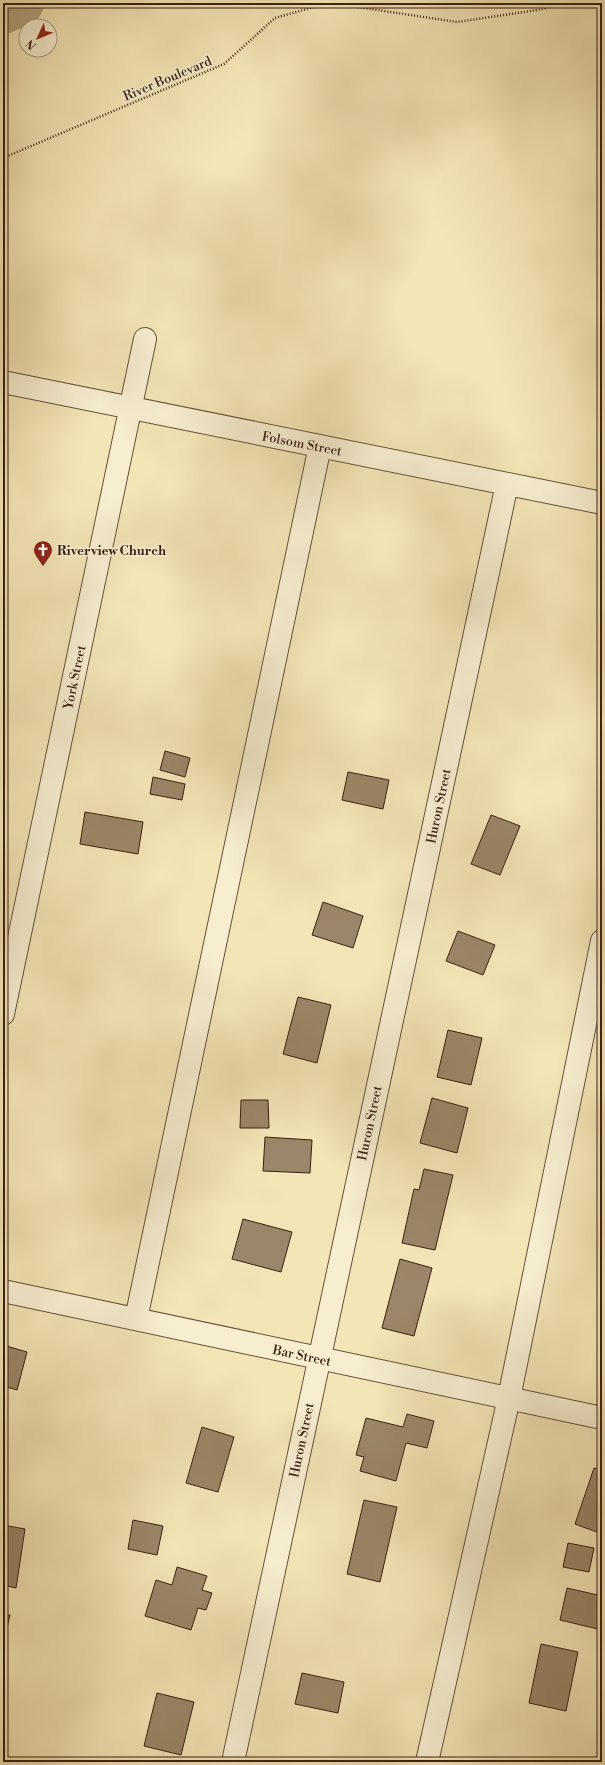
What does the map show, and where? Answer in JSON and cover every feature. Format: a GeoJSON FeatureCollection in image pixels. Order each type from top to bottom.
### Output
{"type":"FeatureCollection","features":[{"type":"Feature","properties":{"kind":"street","name":"York Street"},"geometry":{"type":"LineString","coordinates":[[3,1014],[145,339]]}},
{"type":"Feature","properties":{"kind":"street","name":"Folsom Street"},"geometry":{"type":"LineString","coordinates":[[3,382],[130,409],[602,503]]}},
{"type":"Feature","properties":{"kind":"street"},"geometry":{"type":"LineString","coordinates":[[136,1319],[320,446]]}},
{"type":"Feature","properties":{"kind":"street","name":"Huron Street"},"geometry":{"type":"LineString","coordinates":[[233,1762],[318,1359],[507,484]]}},
{"type":"Feature","properties":{"kind":"street"},"geometry":{"type":"LineString","coordinates":[[427,1762],[509,1398],[602,941]]}},
{"type":"Feature","properties":{"kind":"street","name":"Bar Street"},"geometry":{"type":"LineString","coordinates":[[3,1291],[602,1418]]}},
{"type":"Feature","properties":{"kind":"path","name":"River Boulevard"},"geometry":{"type":"LineString","coordinates":[[3,158],[224,64],[275,18],[328,3]]}},
{"type":"Feature","properties":{"kind":"path"},"geometry":{"type":"LineString","coordinates":[[331,3],[457,22],[544,9],[554,3]]}},
{"type":"Feature","properties":{"kind":"building"},"geometry":{"type":"Polygon","coordinates":[[[165,751],[190,758],[185,777],[160,770],[165,751]]]}},
{"type":"Feature","properties":{"kind":"building"},"geometry":{"type":"Polygon","coordinates":[[[348,772],[389,780],[383,809],[342,800],[348,772]]]}},
{"type":"Feature","properties":{"kind":"building"},"geometry":{"type":"Polygon","coordinates":[[[153,777],[185,784],[182,800],[150,794],[153,777]]]}},
{"type":"Feature","properties":{"kind":"building"},"geometry":{"type":"Polygon","coordinates":[[[85,812],[143,822],[138,854],[80,844],[85,812]]]}},
{"type":"Feature","properties":{"kind":"building"},"geometry":{"type":"Polygon","coordinates":[[[491,815],[520,826],[500,875],[471,864],[491,815]]]}},
{"type":"Feature","properties":{"kind":"building"},"geometry":{"type":"Polygon","coordinates":[[[323,902],[363,916],[353,948],[312,935],[323,902]]]}},
{"type":"Feature","properties":{"kind":"building"},"geometry":{"type":"Polygon","coordinates":[[[458,931],[495,945],[483,975],[446,961],[458,931]]]}},
{"type":"Feature","properties":{"kind":"building"},"geometry":{"type":"Polygon","coordinates":[[[298,997],[331,1005],[317,1063],[283,1054],[298,997]]]}},
{"type":"Feature","properties":{"kind":"building"},"geometry":{"type":"Polygon","coordinates":[[[448,1030],[482,1038],[471,1085],[437,1077],[448,1030]]]}},
{"type":"Feature","properties":{"kind":"building"},"geometry":{"type":"Polygon","coordinates":[[[432,1098],[468,1108],[457,1153],[420,1143],[432,1098]]]}},
{"type":"Feature","properties":{"kind":"building"},"geometry":{"type":"Polygon","coordinates":[[[241,1100],[268,1100],[269,1128],[240,1128],[241,1100]]]}},
{"type":"Feature","properties":{"kind":"building"},"geometry":{"type":"Polygon","coordinates":[[[265,1137],[312,1140],[310,1173],[263,1171],[265,1137]]]}},
{"type":"Feature","properties":{"kind":"building"},"geometry":{"type":"Polygon","coordinates":[[[424,1169],[453,1175],[435,1250],[402,1243],[414,1189],[419,1190],[424,1169]]]}},
{"type":"Feature","properties":{"kind":"building"},"geometry":{"type":"Polygon","coordinates":[[[243,1219],[292,1232],[281,1272],[232,1259],[243,1219]]]}},
{"type":"Feature","properties":{"kind":"building"},"geometry":{"type":"Polygon","coordinates":[[[400,1259],[432,1268],[414,1336],[382,1328],[400,1259]]]}},
{"type":"Feature","properties":{"kind":"building"},"geometry":{"type":"Polygon","coordinates":[[[3,1345],[27,1352],[17,1390],[3,1386],[3,1345]]]}},
{"type":"Feature","properties":{"kind":"building"},"geometry":{"type":"Polygon","coordinates":[[[407,1414],[434,1421],[427,1448],[406,1443],[396,1481],[360,1471],[364,1457],[356,1455],[366,1418],[403,1427],[407,1414]]]}},
{"type":"Feature","properties":{"kind":"building"},"geometry":{"type":"Polygon","coordinates":[[[202,1427],[234,1437],[218,1492],[186,1483],[202,1427]]]}},
{"type":"Feature","properties":{"kind":"building"},"geometry":{"type":"Polygon","coordinates":[[[594,1468],[602,1470],[602,1534],[575,1524],[594,1468]]]}},
{"type":"Feature","properties":{"kind":"building"},"geometry":{"type":"Polygon","coordinates":[[[364,1500],[397,1507],[380,1582],[347,1574],[364,1500]]]}},
{"type":"Feature","properties":{"kind":"building"},"geometry":{"type":"Polygon","coordinates":[[[133,1520],[163,1526],[157,1555],[128,1549],[133,1520]]]}},
{"type":"Feature","properties":{"kind":"building"},"geometry":{"type":"Polygon","coordinates":[[[3,1525],[25,1529],[16,1588],[3,1585],[3,1525]]]}},
{"type":"Feature","properties":{"kind":"building"},"geometry":{"type":"Polygon","coordinates":[[[568,1543],[594,1548],[589,1572],[563,1567],[568,1543]]]}},
{"type":"Feature","properties":{"kind":"building"},"geometry":{"type":"Polygon","coordinates":[[[177,1567],[207,1576],[202,1590],[212,1593],[206,1610],[198,1608],[191,1630],[145,1616],[156,1580],[172,1585],[177,1567]]]}},
{"type":"Feature","properties":{"kind":"building"},"geometry":{"type":"Polygon","coordinates":[[[567,1588],[602,1596],[602,1630],[560,1620],[567,1588]]]}},
{"type":"Feature","properties":{"kind":"building"},"geometry":{"type":"Polygon","coordinates":[[[3,1613],[10,1615],[3,1644],[3,1613]]]}},
{"type":"Feature","properties":{"kind":"building"},"geometry":{"type":"Polygon","coordinates":[[[541,1644],[578,1652],[566,1711],[529,1703],[541,1644]]]}},
{"type":"Feature","properties":{"kind":"building"},"geometry":{"type":"Polygon","coordinates":[[[302,1673],[344,1682],[338,1713],[295,1704],[302,1673]]]}},
{"type":"Feature","properties":{"kind":"building"},"geometry":{"type":"Polygon","coordinates":[[[157,1693],[194,1702],[181,1755],[144,1746],[157,1693]]]}},
{"type":"Feature","properties":{"kind":"waterway"},"geometry":{"type":"LineString","coordinates":[[3,11],[21,3]]}},
{"type":"Feature","properties":{"kind":"place","name":"Riverview Church"},"geometry":{"type":"Point","coordinates":[43,567]}}]}
